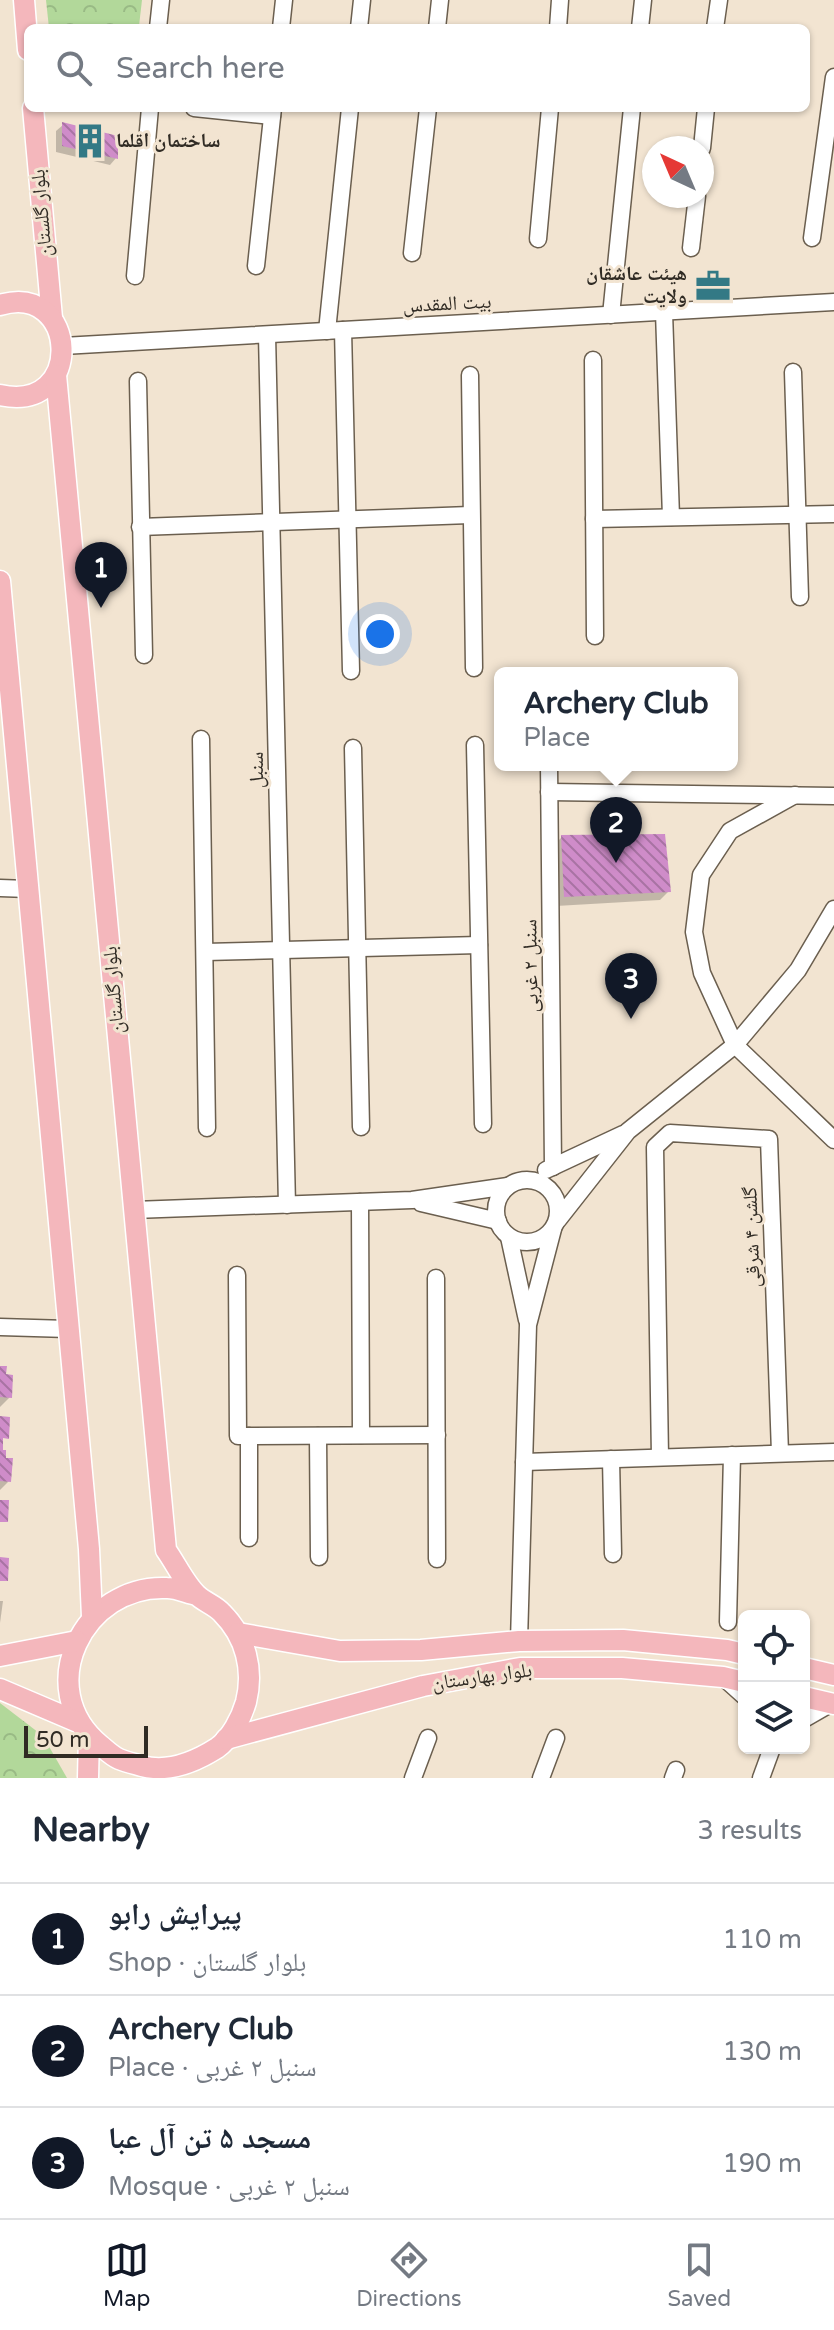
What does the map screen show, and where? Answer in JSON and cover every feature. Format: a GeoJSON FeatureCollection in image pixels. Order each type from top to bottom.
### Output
{"type":"FeatureCollection","features":[{"type":"Feature","properties":{"kind":"main road"},"geometry":{"type":"LineString","coordinates":[[24,0],[26,24]]}},
{"type":"Feature","properties":{"kind":"main road","name":"بلوار گلستان"},"geometry":{"type":"LineString","coordinates":[[33,112],[52,318],[60,331],[63,346],[62,361],[56,375],[166,1550],[197,1595]]}},
{"type":"Feature","properties":{"kind":"main road"},"geometry":{"type":"LineString","coordinates":[[0,305],[25,303],[40,308],[52,318]]}},
{"type":"Feature","properties":{"kind":"main road"},"geometry":{"type":"LineString","coordinates":[[0,395],[13,398],[30,395],[45,388],[56,375]]}},
{"type":"Feature","properties":{"kind":"main road"},"geometry":{"type":"LineString","coordinates":[[0,581],[89,1549],[92,1617]]}},
{"type":"Feature","properties":{"kind":"main road"},"geometry":{"type":"LineString","coordinates":[[88,1778],[84,1729],[70,1697],[69,1668],[77,1641],[92,1617],[114,1599],[141,1589],[169,1588],[197,1595],[221,1611],[238,1633],[248,1659],[250,1688],[242,1715],[197,1778]]}},
{"type":"Feature","properties":{"kind":"main road","name":"بلوار بهارستان"},"geometry":{"type":"LineString","coordinates":[[238,1633],[340,1651],[421,1650],[519,1641],[623,1640],[738,1653]]}},
{"type":"Feature","properties":{"kind":"main road"},"geometry":{"type":"LineString","coordinates":[[0,1656],[77,1641]]}},
{"type":"Feature","properties":{"kind":"main road","name":"بلوار بهارستان"},"geometry":{"type":"LineString","coordinates":[[223,1743],[410,1689],[520,1668],[622,1668],[738,1681]]}},
{"type":"Feature","properties":{"kind":"main road"},"geometry":{"type":"LineString","coordinates":[[810,1669],[834,1675]]}},
{"type":"Feature","properties":{"kind":"main road"},"geometry":{"type":"LineString","coordinates":[[0,1689],[84,1729],[117,1759],[152,1769],[188,1764],[223,1743]]}},
{"type":"Feature","properties":{"kind":"main road"},"geometry":{"type":"LineString","coordinates":[[810,1698],[833,1704]]}},
{"type":"Feature","properties":{"kind":"street"},"geometry":{"type":"LineString","coordinates":[[158,24],[161,0]]}},
{"type":"Feature","properties":{"kind":"street"},"geometry":{"type":"LineString","coordinates":[[281,24],[284,0]]}},
{"type":"Feature","properties":{"kind":"street"},"geometry":{"type":"LineString","coordinates":[[359,24],[362,0]]}},
{"type":"Feature","properties":{"kind":"street"},"geometry":{"type":"LineString","coordinates":[[437,24],[440,0]]}},
{"type":"Feature","properties":{"kind":"street"},"geometry":{"type":"LineString","coordinates":[[558,24],[560,0]]}},
{"type":"Feature","properties":{"kind":"street"},"geometry":{"type":"LineString","coordinates":[[640,24],[643,0]]}},
{"type":"Feature","properties":{"kind":"street"},"geometry":{"type":"LineString","coordinates":[[716,24],[719,0]]}},
{"type":"Feature","properties":{"kind":"street"},"geometry":{"type":"LineString","coordinates":[[812,238],[834,77]]}},
{"type":"Feature","properties":{"kind":"street"},"geometry":{"type":"LineString","coordinates":[[135,276],[150,112]]}},
{"type":"Feature","properties":{"kind":"street"},"geometry":{"type":"LineString","coordinates":[[256,266],[272,112]]}},
{"type":"Feature","properties":{"kind":"street"},"geometry":{"type":"LineString","coordinates":[[350,112],[335,331],[348,519],[351,671]]}},
{"type":"Feature","properties":{"kind":"street"},"geometry":{"type":"LineString","coordinates":[[412,253],[428,112]]}},
{"type":"Feature","properties":{"kind":"street"},"geometry":{"type":"LineString","coordinates":[[538,239],[550,112]]}},
{"type":"Feature","properties":{"kind":"street"},"geometry":{"type":"LineString","coordinates":[[611,315],[632,112]]}},
{"type":"Feature","properties":{"kind":"street"},"geometry":{"type":"LineString","coordinates":[[703,136],[706,112]]}},
{"type":"Feature","properties":{"kind":"street"},"geometry":{"type":"LineString","coordinates":[[691,248],[696,208]]}},
{"type":"Feature","properties":{"kind":"street","name":"بیت المقدس"},"geometry":{"type":"LineString","coordinates":[[63,346],[834,302]]}},
{"type":"Feature","properties":{"kind":"street"},"geometry":{"type":"LineString","coordinates":[[664,312],[671,517]]}},
{"type":"Feature","properties":{"kind":"street","name":"سنبل"},"geometry":{"type":"LineString","coordinates":[[267,335],[287,1205]]}},
{"type":"Feature","properties":{"kind":"street"},"geometry":{"type":"LineString","coordinates":[[593,360],[595,636]]}},
{"type":"Feature","properties":{"kind":"street"},"geometry":{"type":"LineString","coordinates":[[793,372],[800,597]]}},
{"type":"Feature","properties":{"kind":"street"},"geometry":{"type":"LineString","coordinates":[[470,375],[474,668]]}},
{"type":"Feature","properties":{"kind":"street"},"geometry":{"type":"LineString","coordinates":[[138,381],[144,655]]}},
{"type":"Feature","properties":{"kind":"street"},"geometry":{"type":"LineString","coordinates":[[594,519],[834,514]]}},
{"type":"Feature","properties":{"kind":"street"},"geometry":{"type":"LineString","coordinates":[[140,527],[470,515]]}},
{"type":"Feature","properties":{"kind":"street"},"geometry":{"type":"LineString","coordinates":[[201,739],[207,1128]]}},
{"type":"Feature","properties":{"kind":"street"},"geometry":{"type":"LineString","coordinates":[[475,745],[483,1124]]}},
{"type":"Feature","properties":{"kind":"street"},"geometry":{"type":"LineString","coordinates":[[353,748],[361,1127]]}},
{"type":"Feature","properties":{"kind":"street","name":"سنبل ۲ غربی"},"geometry":{"type":"LineString","coordinates":[[549,771],[553,1167]]}},
{"type":"Feature","properties":{"kind":"street"},"geometry":{"type":"LineString","coordinates":[[549,792],[834,796]]}},
{"type":"Feature","properties":{"kind":"street"},"geometry":{"type":"LineString","coordinates":[[795,795],[730,831],[701,875],[694,932],[702,973],[735,1045],[834,1140]]}},
{"type":"Feature","properties":{"kind":"street"},"geometry":{"type":"LineString","coordinates":[[0,888],[28,889]]}},
{"type":"Feature","properties":{"kind":"street"},"geometry":{"type":"LineString","coordinates":[[134,1210],[412,1200],[508,1186],[527,1179],[628,1131],[735,1045],[798,970],[834,909]]}},
{"type":"Feature","properties":{"kind":"street"},"geometry":{"type":"LineString","coordinates":[[205,952],[479,945]]}},
{"type":"Feature","properties":{"kind":"street"},"geometry":{"type":"LineString","coordinates":[[509,1237],[528,1243],[538,1241],[556,1225],[628,1131]]}},
{"type":"Feature","properties":{"kind":"street","name":"گلشن ۴ شرقی"},"geometry":{"type":"LineString","coordinates":[[660,1457],[655,1147],[670,1133],[769,1139],[780,1453]]}},
{"type":"Feature","properties":{"kind":"street"},"geometry":{"type":"LineString","coordinates":[[527,1179],[537,1181],[553,1192],[557,1201],[556,1225],[528,1325]]}},
{"type":"Feature","properties":{"kind":"street"},"geometry":{"type":"LineString","coordinates":[[508,1186],[497,1202],[498,1221],[509,1237],[528,1325],[519,1641]]}},
{"type":"Feature","properties":{"kind":"street"},"geometry":{"type":"LineString","coordinates":[[412,1200],[498,1221]]}},
{"type":"Feature","properties":{"kind":"street"},"geometry":{"type":"LineString","coordinates":[[360,1202],[361,1435]]}},
{"type":"Feature","properties":{"kind":"street"},"geometry":{"type":"LineString","coordinates":[[237,1275],[249,1538]]}},
{"type":"Feature","properties":{"kind":"street"},"geometry":{"type":"LineString","coordinates":[[436,1278],[437,1559]]}},
{"type":"Feature","properties":{"kind":"street"},"geometry":{"type":"LineString","coordinates":[[0,1327],[68,1329]]}},
{"type":"Feature","properties":{"kind":"street"},"geometry":{"type":"LineString","coordinates":[[243,1436],[437,1435]]}},
{"type":"Feature","properties":{"kind":"street"},"geometry":{"type":"LineString","coordinates":[[318,1436],[319,1557]]}},
{"type":"Feature","properties":{"kind":"street"},"geometry":{"type":"LineString","coordinates":[[524,1462],[834,1452]]}},
{"type":"Feature","properties":{"kind":"street"},"geometry":{"type":"LineString","coordinates":[[728,1622],[732,1455]]}},
{"type":"Feature","properties":{"kind":"street"},"geometry":{"type":"LineString","coordinates":[[611,1459],[613,1554]]}},
{"type":"Feature","properties":{"kind":"street"},"geometry":{"type":"LineString","coordinates":[[723,1677],[738,1691]]}},
{"type":"Feature","properties":{"kind":"street"},"geometry":{"type":"LineString","coordinates":[[810,1716],[833,1704]]}},
{"type":"Feature","properties":{"kind":"street"},"geometry":{"type":"LineString","coordinates":[[413,1778],[428,1738]]}},
{"type":"Feature","properties":{"kind":"street"},"geometry":{"type":"LineString","coordinates":[[541,1778],[556,1738]]}},
{"type":"Feature","properties":{"kind":"street"},"geometry":{"type":"LineString","coordinates":[[761,1778],[770,1754]]}},
{"type":"Feature","properties":{"kind":"green space"},"geometry":{"type":"Polygon","coordinates":[[[46,0],[142,0],[139,24],[49,24],[46,0]]]}},
{"type":"Feature","properties":{"kind":"green space"},"geometry":{"type":"Polygon","coordinates":[[[0,1703],[43,1736],[67,1778],[0,1778],[0,1703]]]}},
{"type":"Feature","properties":{"kind":"building","name":"ساختمان اقلما"},"geometry":{"type":"Polygon","coordinates":[[[62,122],[118,136],[118,159],[62,146],[62,122]]]}},
{"type":"Feature","properties":{"kind":"building"},"geometry":{"type":"Polygon","coordinates":[[[665,834],[671,892],[564,897],[561,835],[665,834]]]}},
{"type":"Feature","properties":{"kind":"building"},"geometry":{"type":"Polygon","coordinates":[[[0,1366],[7,1366],[6,1374],[13,1375],[12,1398],[0,1397],[0,1366]]]}},
{"type":"Feature","properties":{"kind":"building"},"geometry":{"type":"Polygon","coordinates":[[[0,1416],[10,1417],[9,1439],[3,1438],[3,1450],[6,1450],[6,1458],[13,1458],[11,1482],[0,1481],[0,1416]]]}},
{"type":"Feature","properties":{"kind":"building"},"geometry":{"type":"Polygon","coordinates":[[[0,1500],[9,1500],[8,1522],[0,1522],[0,1500]]]}},
{"type":"Feature","properties":{"kind":"building"},"geometry":{"type":"Polygon","coordinates":[[[0,1557],[9,1558],[8,1581],[0,1581],[0,1557]]]}},
{"type":"Feature","properties":{"kind":"place","name":"ساختمان اقلما"},"geometry":{"type":"Point","coordinates":[90,141]}},
{"type":"Feature","properties":{"kind":"place","name":"هیئت عاشقان ولایت"},"geometry":{"type":"Point","coordinates":[713,286]}},
{"type":"Feature","properties":{"kind":"place","name":"پیرایش رابو"},"geometry":{"type":"Point","coordinates":[101,608]}},
{"type":"Feature","properties":{"kind":"place","name":"Archery Club"},"geometry":{"type":"Point","coordinates":[616,863]}},
{"type":"Feature","properties":{"kind":"place","name":"مسجد ۵ تن آل عبا"},"geometry":{"type":"Point","coordinates":[631,1019]}}]}
